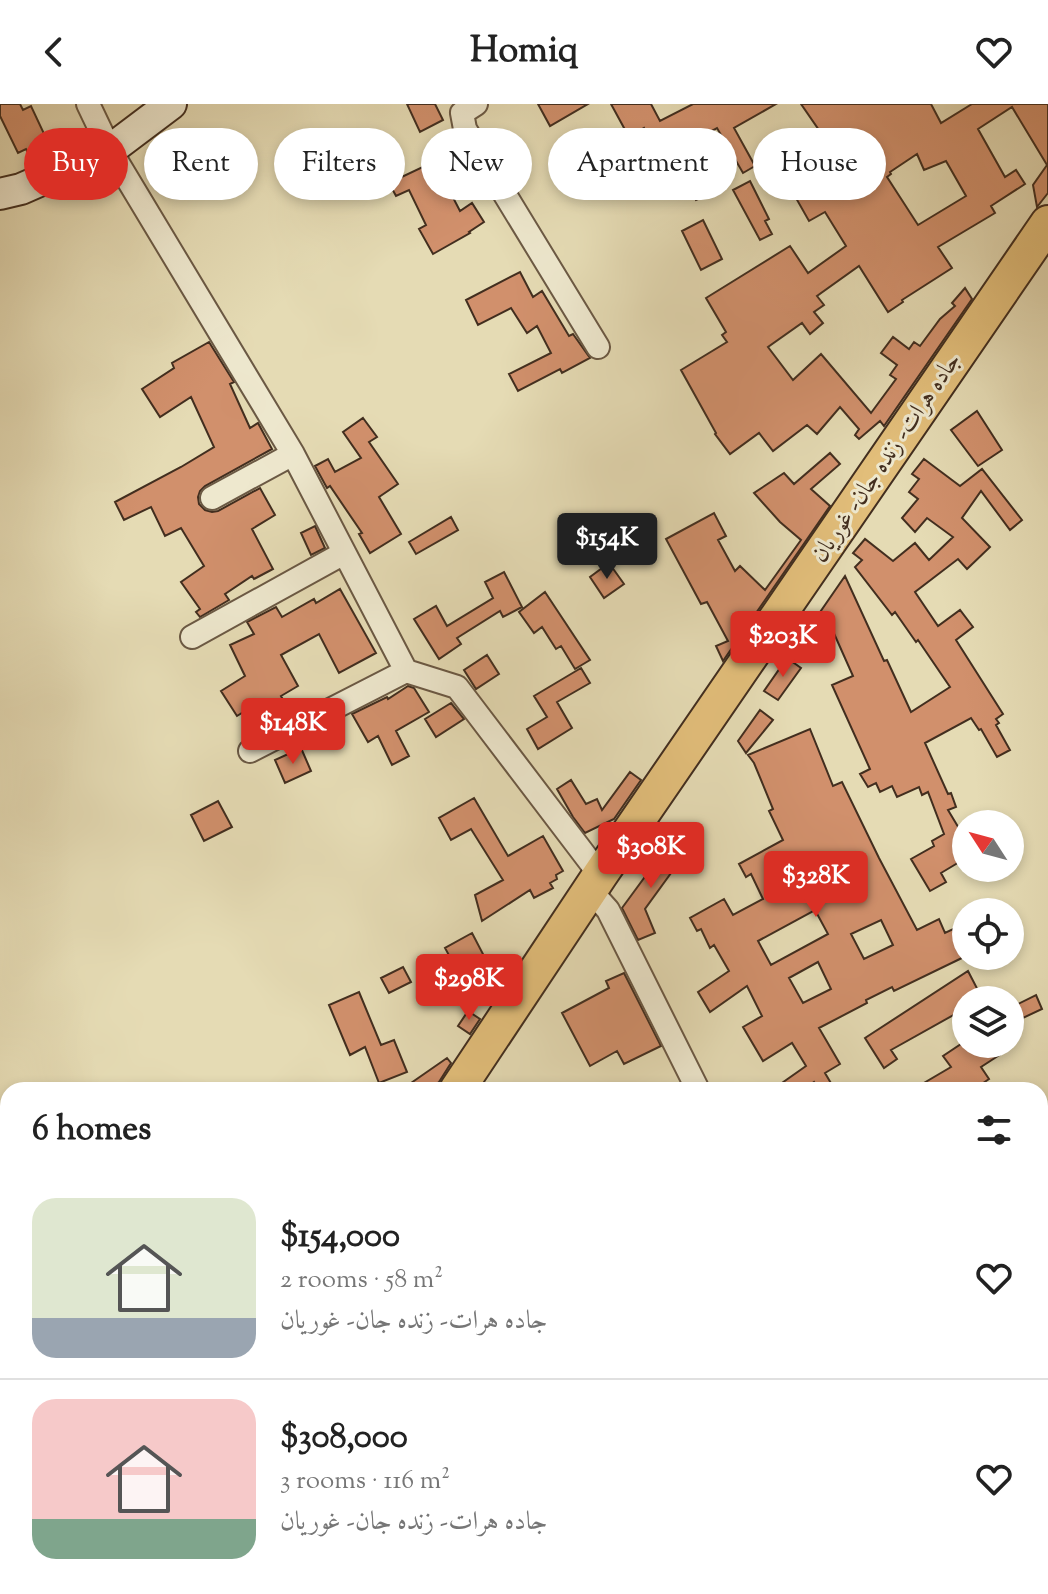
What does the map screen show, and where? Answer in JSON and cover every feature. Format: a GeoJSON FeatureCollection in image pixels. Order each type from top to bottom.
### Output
{"type":"FeatureCollection","features":[{"type":"Feature","properties":{"kind":"main road","name":"جاده هرات- زنده جان- غوریان"},"geometry":{"type":"LineString","coordinates":[[462,1082],[595,882],[1048,223]]}},
{"type":"Feature","properties":{"kind":"street"},"geometry":{"type":"LineString","coordinates":[[88,104],[99,128]]}},
{"type":"Feature","properties":{"kind":"street"},"geometry":{"type":"LineString","coordinates":[[128,136],[171,104]]}},
{"type":"Feature","properties":{"kind":"street"},"geometry":{"type":"LineString","coordinates":[[476,104],[462,113],[465,129],[598,347]]}},
{"type":"Feature","properties":{"kind":"street"},"geometry":{"type":"LineString","coordinates":[[128,180],[293,454],[406,671]]}},
{"type":"Feature","properties":{"kind":"street"},"geometry":{"type":"LineString","coordinates":[[0,194],[24,188]]}},
{"type":"Feature","properties":{"kind":"street"},"geometry":{"type":"LineString","coordinates":[[212,498],[293,454]]}},
{"type":"Feature","properties":{"kind":"street"},"geometry":{"type":"LineString","coordinates":[[192,637],[344,553]]}},
{"type":"Feature","properties":{"kind":"street"},"geometry":{"type":"LineString","coordinates":[[250,751],[406,671],[457,687],[595,882],[694,1082]]}},
{"type":"Feature","properties":{"kind":"building"},"geometry":{"type":"Polygon","coordinates":[[[0,104],[20,104],[23,110],[31,106],[41,128],[24,128],[24,150],[18,153],[0,116],[0,104]]]}},
{"type":"Feature","properties":{"kind":"building"},"geometry":{"type":"Polygon","coordinates":[[[407,104],[435,104],[443,120],[421,128],[420,132],[407,104]]]}},
{"type":"Feature","properties":{"kind":"building"},"geometry":{"type":"Polygon","coordinates":[[[538,104],[588,104],[550,126],[538,104]]]}},
{"type":"Feature","properties":{"kind":"building"},"geometry":{"type":"Polygon","coordinates":[[[611,104],[651,104],[660,121],[693,104],[776,104],[734,128],[624,128],[611,104]]]}},
{"type":"Feature","properties":{"kind":"building"},"geometry":{"type":"Polygon","coordinates":[[[801,104],[931,104],[941,123],[972,104],[1048,104],[1048,193],[1037,207],[1033,185],[1047,165],[1012,107],[978,129],[1005,177],[1016,170],[1025,184],[991,206],[995,213],[938,247],[952,268],[888,312],[859,266],[817,296],[824,305],[814,312],[823,323],[810,334],[802,323],[768,347],[793,380],[821,354],[871,413],[896,379],[890,375],[897,365],[881,353],[893,337],[909,349],[914,342],[920,346],[940,319],[955,306],[952,303],[965,288],[972,299],[884,426],[880,421],[859,439],[855,435],[859,429],[840,407],[817,434],[807,425],[773,451],[759,433],[730,454],[715,434],[681,370],[727,342],[722,335],[726,332],[706,298],[790,246],[808,273],[846,246],[825,212],[809,221],[797,200],[886,200],[886,128],[818,128],[801,104]],[[917,154],[887,177],[918,225],[966,196],[946,161],[924,170],[917,154]]]}},
{"type":"Feature","properties":{"kind":"building"},"geometry":{"type":"Polygon","coordinates":[[[737,133],[753,162],[753,167],[743,173],[737,163],[737,133]]]}},
{"type":"Feature","properties":{"kind":"building"},"geometry":{"type":"Polygon","coordinates":[[[421,168],[421,200],[454,200],[460,211],[472,203],[484,222],[433,254],[419,229],[426,225],[409,190],[405,192],[405,175],[421,168]]]}},
{"type":"Feature","properties":{"kind":"building"},"geometry":{"type":"Polygon","coordinates":[[[750,181],[753,200],[760,200],[772,234],[760,240],[737,197],[737,188],[750,181]]]}},
{"type":"Feature","properties":{"kind":"building"},"geometry":{"type":"Polygon","coordinates":[[[703,220],[722,259],[701,270],[682,231],[703,220]]]}},
{"type":"Feature","properties":{"kind":"building"},"geometry":{"type":"Polygon","coordinates":[[[520,272],[533,297],[542,291],[569,336],[573,334],[590,358],[562,373],[560,369],[518,391],[509,374],[551,353],[537,326],[527,333],[511,308],[478,325],[466,300],[520,272]]]}},
{"type":"Feature","properties":{"kind":"building"},"geometry":{"type":"Polygon","coordinates":[[[209,342],[234,382],[230,384],[250,428],[258,423],[272,449],[205,486],[198,497],[199,504],[205,510],[218,511],[260,488],[275,515],[252,529],[273,569],[254,579],[252,576],[225,594],[229,600],[200,617],[196,612],[200,609],[181,582],[204,566],[181,528],[165,536],[151,507],[124,520],[115,502],[214,447],[191,397],[160,417],[142,389],[174,368],[172,363],[209,342]]]}},
{"type":"Feature","properties":{"kind":"building"},"geometry":{"type":"Polygon","coordinates":[[[977,411],[1002,450],[978,466],[951,430],[977,411]]]}},
{"type":"Feature","properties":{"kind":"building"},"geometry":{"type":"Polygon","coordinates":[[[363,418],[377,437],[369,442],[398,484],[379,497],[401,534],[370,553],[359,534],[362,533],[330,486],[327,488],[315,466],[328,459],[335,472],[361,458],[343,432],[363,418]]]}},
{"type":"Feature","properties":{"kind":"building"},"geometry":{"type":"Polygon","coordinates":[[[830,453],[840,464],[811,489],[830,506],[723,661],[716,646],[728,641],[707,602],[701,604],[666,539],[714,513],[726,536],[718,540],[735,571],[740,566],[765,590],[801,540],[754,493],[784,473],[794,484],[830,453]]]}},
{"type":"Feature","properties":{"kind":"building"},"geometry":{"type":"Polygon","coordinates":[[[924,459],[960,486],[982,469],[1022,520],[1010,530],[981,491],[962,518],[990,547],[967,569],[958,559],[915,592],[938,626],[960,610],[973,627],[956,640],[1003,714],[996,719],[999,723],[996,725],[1010,750],[997,757],[971,718],[925,743],[956,807],[948,810],[952,817],[952,866],[941,873],[946,882],[930,891],[911,859],[934,846],[932,841],[944,834],[928,792],[922,795],[919,787],[897,797],[892,786],[880,792],[876,783],[868,787],[860,774],[870,769],[832,685],[853,676],[832,629],[816,618],[845,576],[911,712],[950,687],[918,640],[916,642],[895,612],[892,615],[855,567],[862,560],[853,553],[865,539],[893,561],[915,543],[929,560],[953,537],[927,518],[915,532],[902,518],[918,499],[909,492],[919,479],[912,474],[924,459]]]}},
{"type":"Feature","properties":{"kind":"building"},"geometry":{"type":"Polygon","coordinates":[[[451,517],[458,530],[416,554],[409,542],[451,517]]]}},
{"type":"Feature","properties":{"kind":"building"},"geometry":{"type":"Polygon","coordinates":[[[315,526],[325,548],[311,555],[301,533],[315,526]]]}},
{"type":"Feature","properties":{"kind":"building"},"geometry":{"type":"Polygon","coordinates":[[[609,563],[624,584],[604,598],[590,577],[609,563]]]}},
{"type":"Feature","properties":{"kind":"building"},"geometry":{"type":"Polygon","coordinates":[[[504,572],[522,607],[503,617],[500,611],[457,638],[461,644],[439,659],[414,619],[436,606],[447,626],[493,598],[485,582],[504,572]]]}},
{"type":"Feature","properties":{"kind":"building"},"geometry":{"type":"Polygon","coordinates":[[[340,589],[376,653],[339,673],[319,634],[281,655],[298,686],[281,696],[291,714],[267,727],[264,721],[258,724],[250,708],[237,716],[221,691],[245,676],[230,645],[254,634],[247,622],[276,607],[282,617],[340,589]]]}},
{"type":"Feature","properties":{"kind":"building"},"geometry":{"type":"Polygon","coordinates":[[[545,592],[590,660],[575,669],[561,646],[556,649],[542,627],[534,633],[519,612],[545,592]]]}},
{"type":"Feature","properties":{"kind":"building"},"geometry":{"type":"Polygon","coordinates":[[[487,655],[499,674],[476,689],[464,670],[487,655]]]}},
{"type":"Feature","properties":{"kind":"building"},"geometry":{"type":"Polygon","coordinates":[[[787,658],[801,668],[778,700],[764,691],[787,658]]]}},
{"type":"Feature","properties":{"kind":"building"},"geometry":{"type":"Polygon","coordinates":[[[581,668],[590,683],[557,702],[572,728],[538,749],[527,729],[547,717],[534,696],[581,668]]]}},
{"type":"Feature","properties":{"kind":"building"},"geometry":{"type":"Polygon","coordinates":[[[408,686],[414,688],[429,712],[396,731],[409,756],[392,765],[378,736],[368,742],[352,714],[388,699],[408,686]]]}},
{"type":"Feature","properties":{"kind":"building"},"geometry":{"type":"Polygon","coordinates":[[[451,703],[464,719],[436,737],[425,719],[451,703]]]}},
{"type":"Feature","properties":{"kind":"building"},"geometry":{"type":"Polygon","coordinates":[[[760,710],[773,720],[746,753],[738,741],[760,710]]]}},
{"type":"Feature","properties":{"kind":"building"},"geometry":{"type":"Polygon","coordinates":[[[810,729],[833,786],[842,782],[917,930],[939,919],[945,933],[952,930],[952,963],[894,991],[892,987],[819,1028],[840,1064],[825,1073],[830,1082],[783,1082],[806,1066],[792,1043],[763,1061],[743,1027],[762,1016],[747,986],[710,1012],[698,992],[729,971],[714,945],[710,948],[701,929],[697,931],[690,918],[724,899],[733,915],[763,899],[751,874],[746,877],[739,864],[783,840],[769,811],[773,809],[748,755],[810,729]],[[815,910],[758,941],[771,965],[828,934],[815,910]],[[881,920],[851,934],[864,959],[893,945],[881,920]],[[818,962],[789,978],[803,1003],[831,989],[818,962]]]}},
{"type":"Feature","properties":{"kind":"building"},"geometry":{"type":"Polygon","coordinates":[[[301,748],[311,771],[285,783],[275,760],[301,748]]]}},
{"type":"Feature","properties":{"kind":"building"},"geometry":{"type":"Polygon","coordinates":[[[630,772],[641,780],[614,819],[585,833],[557,789],[571,780],[586,804],[597,799],[602,810],[630,772]]]}},
{"type":"Feature","properties":{"kind":"building"},"geometry":{"type":"Polygon","coordinates":[[[474,798],[508,856],[543,836],[563,871],[550,883],[553,888],[534,898],[530,890],[482,921],[475,895],[503,880],[471,829],[451,840],[439,818],[474,798]]]}},
{"type":"Feature","properties":{"kind":"building"},"geometry":{"type":"Polygon","coordinates":[[[218,801],[232,827],[204,841],[191,815],[218,801]]]}},
{"type":"Feature","properties":{"kind":"building"},"geometry":{"type":"Polygon","coordinates":[[[672,840],[687,851],[645,909],[655,933],[638,940],[622,908],[672,840]]]}},
{"type":"Feature","properties":{"kind":"building"},"geometry":{"type":"Polygon","coordinates":[[[472,933],[484,956],[457,970],[445,948],[472,933]]]}},
{"type":"Feature","properties":{"kind":"building"},"geometry":{"type":"Polygon","coordinates":[[[403,967],[411,982],[389,993],[381,978],[403,967]]]}},
{"type":"Feature","properties":{"kind":"building"},"geometry":{"type":"Polygon","coordinates":[[[968,971],[976,986],[952,986],[952,1016],[891,1050],[897,1059],[884,1068],[865,1038],[968,971]]]}},
{"type":"Feature","properties":{"kind":"building"},"geometry":{"type":"Polygon","coordinates":[[[624,973],[661,1046],[624,1064],[617,1051],[590,1066],[562,1013],[609,988],[606,981],[624,973]]]}},
{"type":"Feature","properties":{"kind":"building"},"geometry":{"type":"Polygon","coordinates":[[[359,992],[381,1045],[394,1040],[407,1072],[379,1082],[365,1047],[350,1055],[329,1005],[359,992]]]}},
{"type":"Feature","properties":{"kind":"building"},"geometry":{"type":"Polygon","coordinates":[[[1036,995],[1042,1009],[1024,1017],[1024,1001],[1036,995]]]}},
{"type":"Feature","properties":{"kind":"building"},"geometry":{"type":"Polygon","coordinates":[[[468,1011],[480,1019],[470,1034],[458,1026],[468,1011]]]}},
{"type":"Feature","properties":{"kind":"building"},"geometry":{"type":"Polygon","coordinates":[[[952,1050],[952,1058],[995,1058],[981,1067],[989,1079],[985,1082],[926,1082],[951,1067],[943,1056],[952,1050]]]}},
{"type":"Feature","properties":{"kind":"building"},"geometry":{"type":"Polygon","coordinates":[[[447,1058],[451,1063],[439,1082],[412,1082],[447,1058]]]}}]}
